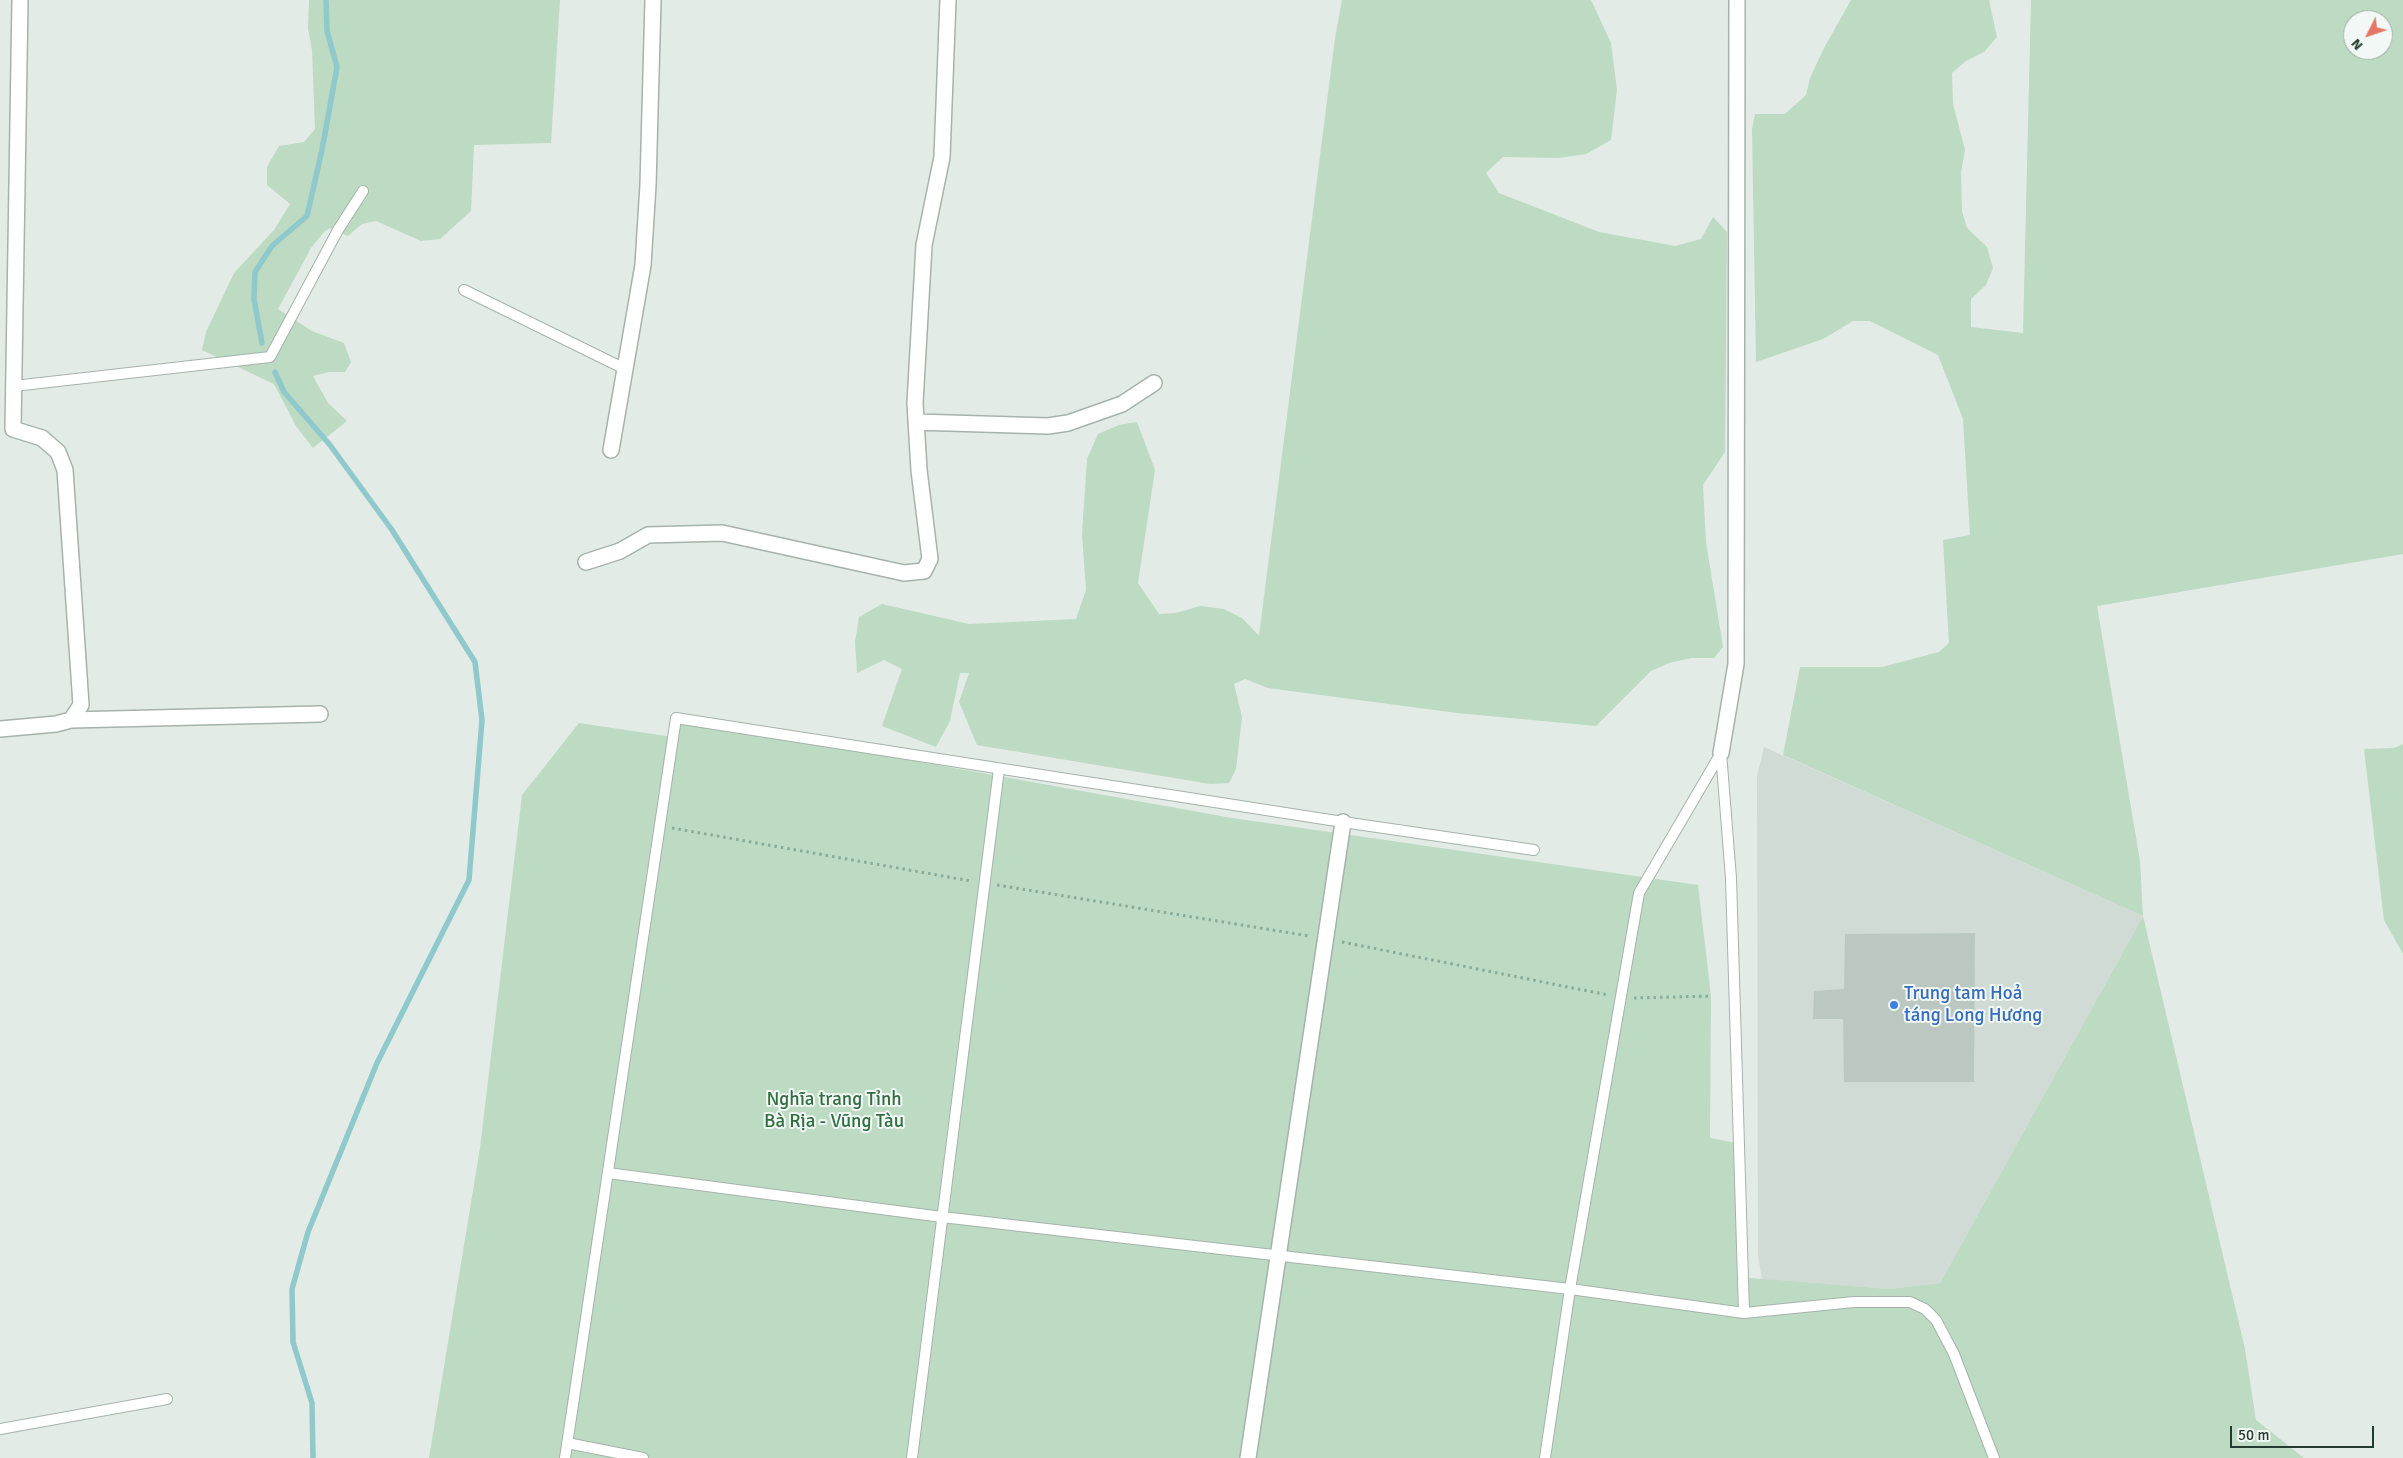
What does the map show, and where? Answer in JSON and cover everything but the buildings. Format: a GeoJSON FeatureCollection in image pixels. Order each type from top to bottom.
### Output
{"type":"FeatureCollection","features":[{"type":"Feature","properties":{"kind":"street"},"geometry":{"type":"LineString","coordinates":[[20,0],[14,386],[6,429],[42,438],[58,452],[64,470],[81,704],[71,720]]}},
{"type":"Feature","properties":{"kind":"street"},"geometry":{"type":"LineString","coordinates":[[611,450],[643,266],[648,185],[652,0]]}},
{"type":"Feature","properties":{"kind":"street"},"geometry":{"type":"LineString","coordinates":[[586,562],[620,551],[648,535],[722,533],[904,573],[924,570],[930,559],[919,470],[915,403],[924,245],[942,157],[948,0]]}},
{"type":"Feature","properties":{"kind":"street"},"geometry":{"type":"LineString","coordinates":[[1721,753],[1736,664],[1737,0]]}},
{"type":"Feature","properties":{"kind":"street"},"geometry":{"type":"LineString","coordinates":[[916,422],[1048,426],[1068,423],[1122,404],[1154,383]]}},
{"type":"Feature","properties":{"kind":"street"},"geometry":{"type":"LineString","coordinates":[[0,730],[56,724],[71,720],[320,714]]}},
{"type":"Feature","properties":{"kind":"street"},"geometry":{"type":"LineString","coordinates":[[1248,1458],[1343,822]]}},
{"type":"Feature","properties":{"kind":"lane"},"geometry":{"type":"LineString","coordinates":[[14,386],[270,357],[338,230],[363,191]]}},
{"type":"Feature","properties":{"kind":"lane"},"geometry":{"type":"LineString","coordinates":[[464,290],[625,369]]}},
{"type":"Feature","properties":{"kind":"lane"},"geometry":{"type":"LineString","coordinates":[[565,1458],[676,718],[1534,850]]}},
{"type":"Feature","properties":{"kind":"lane"},"geometry":{"type":"LineString","coordinates":[[1545,1458],[1570,1289],[1639,893],[1721,753]]}},
{"type":"Feature","properties":{"kind":"lane"},"geometry":{"type":"LineString","coordinates":[[1721,753],[1731,878],[1744,1314]]}},
{"type":"Feature","properties":{"kind":"lane"},"geometry":{"type":"LineString","coordinates":[[912,1458],[998,769]]}},
{"type":"Feature","properties":{"kind":"lane"},"geometry":{"type":"LineString","coordinates":[[608,1173],[942,1217],[1570,1289],[1744,1314],[1854,1302],[1910,1302],[1925,1309],[1936,1320],[1954,1354],[1994,1458]]}},
{"type":"Feature","properties":{"kind":"lane"},"geometry":{"type":"LineString","coordinates":[[0,1429],[167,1399]]}},
{"type":"Feature","properties":{"kind":"lane"},"geometry":{"type":"LineString","coordinates":[[567,1443],[643,1458]]}},
{"type":"Feature","properties":{"kind":"path"},"geometry":{"type":"LineString","coordinates":[[660,826],[984,883],[1326,939],[1621,998],[1711,996]]}},
{"type":"Feature","properties":{"kind":"shaded area"},"geometry":{"type":"Polygon","coordinates":[[[1764,747],[2143,916],[1940,1283],[1889,1289],[1762,1280],[1758,1255],[1757,776],[1764,747]]]}},
{"type":"Feature","properties":{"kind":"green space"},"geometry":{"type":"Polygon","coordinates":[[[309,0],[560,0],[551,143],[474,145],[471,211],[440,239],[421,241],[376,221],[362,224],[348,236],[330,228],[324,232],[311,248],[278,309],[312,331],[344,343],[351,362],[345,372],[329,372],[313,376],[328,403],[347,421],[313,448],[296,426],[274,384],[202,350],[206,332],[234,273],[274,230],[290,204],[267,185],[267,167],[279,146],[304,142],[315,129],[312,50],[308,29],[309,0]]]}},
{"type":"Feature","properties":{"kind":"green space"},"geometry":{"type":"Polygon","coordinates":[[[1342,0],[1591,0],[1611,43],[1617,90],[1611,140],[1586,154],[1558,158],[1503,157],[1486,173],[1499,193],[1599,232],[1675,246],[1701,239],[1713,217],[1727,232],[1725,452],[1703,485],[1706,542],[1723,647],[1714,658],[1691,658],[1669,663],[1651,671],[1596,726],[1457,713],[1268,688],[1245,679],[1234,684],[1242,717],[1236,769],[1229,783],[1210,784],[977,745],[959,702],[969,673],[960,673],[950,721],[936,747],[882,726],[902,669],[884,660],[857,673],[855,642],[859,617],[882,604],[969,624],[1076,619],[1086,590],[1082,534],[1087,459],[1098,434],[1119,425],[1137,422],[1155,470],[1138,583],[1159,614],[1176,613],[1200,606],[1224,609],[1242,618],[1259,636],[1335,38],[1342,0]]]}},
{"type":"Feature","properties":{"kind":"green space"},"geometry":{"type":"Polygon","coordinates":[[[1851,0],[1989,0],[1997,37],[1984,52],[1966,61],[1952,73],[1953,104],[1965,150],[1961,173],[1962,211],[1967,228],[1987,247],[1993,268],[1986,285],[1971,299],[1971,327],[2023,333],[2031,0],[2403,0],[2403,554],[2097,606],[2140,861],[2143,916],[1783,755],[1800,667],[1882,667],[1939,652],[1949,643],[1943,540],[1970,535],[1963,419],[1938,355],[1870,321],[1853,321],[1823,339],[1756,362],[1752,129],[1755,114],[1785,114],[1806,95],[1810,78],[1824,48],[1851,0]]]}},
{"type":"Feature","properties":{"kind":"green space","name":"Nghĩa trang Tỉnh Bà Rịa - Vũng Tàu"},"geometry":{"type":"Polygon","coordinates":[[[676,718],[1232,818],[1698,885],[1711,996],[1710,1138],[1736,1143],[1737,1277],[1889,1289],[1940,1283],[2143,916],[2245,1349],[2256,1420],[2304,1458],[429,1458],[480,1148],[522,795],[579,723],[673,737],[676,718]]]}},
{"type":"Feature","properties":{"kind":"green space"},"geometry":{"type":"Polygon","coordinates":[[[2403,744],[2403,954],[2384,920],[2364,749],[2394,748],[2403,744]]]}},
{"type":"Feature","properties":{"kind":"waterway"},"geometry":{"type":"LineString","coordinates":[[262,343],[254,299],[255,272],[272,246],[307,216],[322,150],[337,67],[327,31],[326,0]]}},
{"type":"Feature","properties":{"kind":"waterway"},"geometry":{"type":"LineString","coordinates":[[275,372],[284,392],[330,445],[392,530],[475,662],[482,720],[469,880],[377,1063],[308,1232],[292,1289],[293,1342],[312,1403],[313,1458]]}},
{"type":"Feature","properties":{"kind":"place","name":"Trung tam Hoả táng Long Hương"},"geometry":{"type":"Point","coordinates":[1894,1005]}}]}
